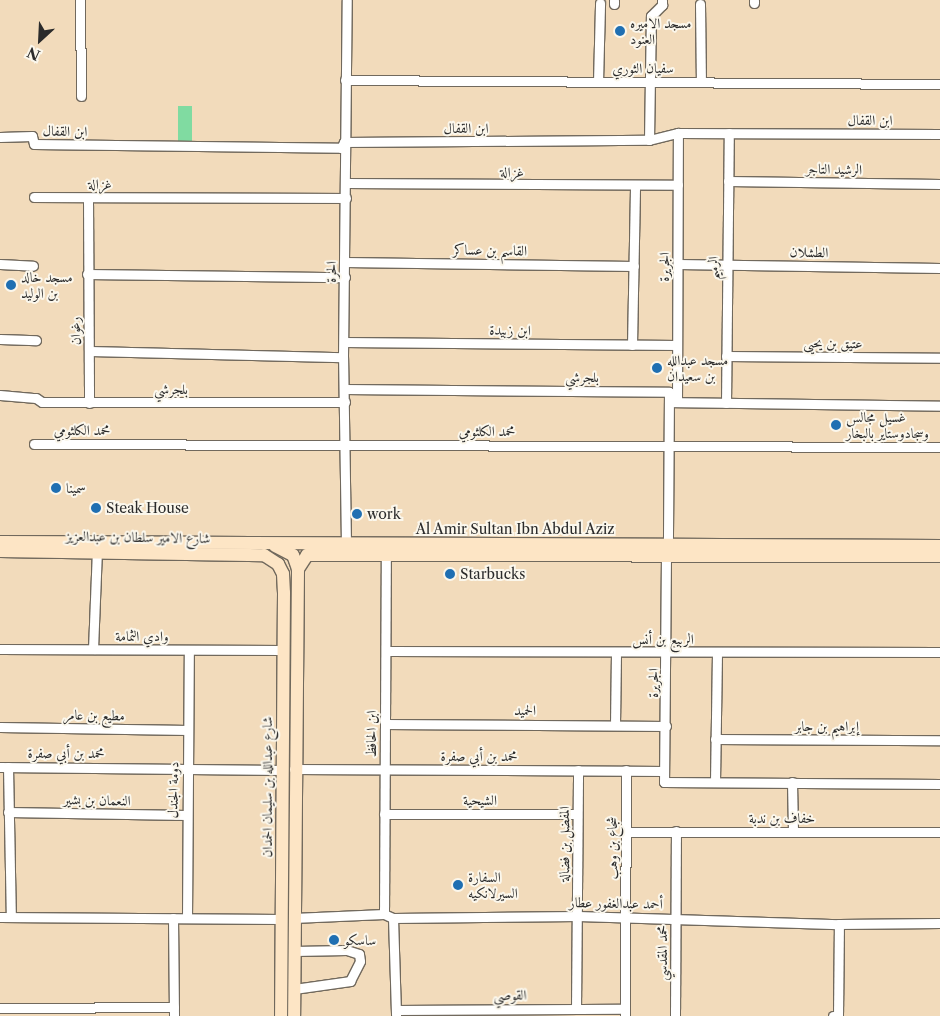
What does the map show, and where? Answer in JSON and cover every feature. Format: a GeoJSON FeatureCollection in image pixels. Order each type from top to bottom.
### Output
{"type":"FeatureCollection","features":[{"type":"Feature","properties":{"kind":"street"},"geometry":{"type":"LineString","coordinates":[[80,0],[81,96]]}},
{"type":"Feature","properties":{"kind":"street","name":"الحرة"},"geometry":{"type":"LineString","coordinates":[[346,544],[346,444],[343,357],[347,0]]}},
{"type":"Feature","properties":{"kind":"street"},"geometry":{"type":"LineString","coordinates":[[649,140],[651,16],[662,4],[662,0]]}},
{"type":"Feature","properties":{"kind":"street"},"geometry":{"type":"LineString","coordinates":[[598,82],[600,3]]}},
{"type":"Feature","properties":{"kind":"street"},"geometry":{"type":"LineString","coordinates":[[700,4],[701,82]]}},
{"type":"Feature","properties":{"kind":"street","name":"سفيان الثوري"},"geometry":{"type":"LineString","coordinates":[[345,80],[940,84]]}},
{"type":"Feature","properties":{"kind":"street","name":"ابن القفال"},"geometry":{"type":"LineString","coordinates":[[0,137],[32,136],[34,144],[341,148],[344,142],[649,140],[678,133],[940,134]]}},
{"type":"Feature","properties":{"kind":"street","name":"الجريرة"},"geometry":{"type":"LineString","coordinates":[[678,133],[677,345],[669,446],[664,782],[715,781]]}},
{"type":"Feature","properties":{"kind":"street","name":"الرميم"},"geometry":{"type":"LineString","coordinates":[[726,402],[730,133]]}},
{"type":"Feature","properties":{"kind":"street","name":"الرشيد التاجر"},"geometry":{"type":"LineString","coordinates":[[728,181],[940,184]]}},
{"type":"Feature","properties":{"kind":"street","name":"غزالة"},"geometry":{"type":"LineString","coordinates":[[346,183],[635,187],[678,185]]}},
{"type":"Feature","properties":{"kind":"street"},"geometry":{"type":"LineString","coordinates":[[632,345],[635,187]]}},
{"type":"Feature","properties":{"kind":"street","name":"غزالة"},"geometry":{"type":"LineString","coordinates":[[34,197],[346,198]]}},
{"type":"Feature","properties":{"kind":"street","name":"رغوان"},"geometry":{"type":"LineString","coordinates":[[88,198],[89,403]]}},
{"type":"Feature","properties":{"kind":"street","name":"القاسم بن عساكر"},"geometry":{"type":"LineString","coordinates":[[345,262],[634,266]]}},
{"type":"Feature","properties":{"kind":"street"},"geometry":{"type":"LineString","coordinates":[[0,264],[33,266]]}},
{"type":"Feature","properties":{"kind":"street","name":"الطشلان"},"geometry":{"type":"LineString","coordinates":[[678,264],[940,268]]}},
{"type":"Feature","properties":{"kind":"street"},"geometry":{"type":"LineString","coordinates":[[87,274],[345,277]]}},
{"type":"Feature","properties":{"kind":"street"},"geometry":{"type":"LineString","coordinates":[[0,339],[36,340]]}},
{"type":"Feature","properties":{"kind":"street","name":"ابن زبيدة"},"geometry":{"type":"LineString","coordinates":[[344,342],[677,345]]}},
{"type":"Feature","properties":{"kind":"street"},"geometry":{"type":"LineString","coordinates":[[90,351],[343,357]]}},
{"type":"Feature","properties":{"kind":"street","name":"عتيق بن يحيى"},"geometry":{"type":"LineString","coordinates":[[726,356],[940,358]]}},
{"type":"Feature","properties":{"kind":"street","name":"بلجرشي"},"geometry":{"type":"LineString","coordinates":[[344,389],[669,392]]}},
{"type":"Feature","properties":{"kind":"street","name":"الجريرة"},"geometry":{"type":"LineString","coordinates":[[669,392],[673,401]]}},
{"type":"Feature","properties":{"kind":"street","name":"بلجرشي"},"geometry":{"type":"LineString","coordinates":[[0,395],[36,398],[42,402],[89,403],[344,402]]}},
{"type":"Feature","properties":{"kind":"street"},"geometry":{"type":"LineString","coordinates":[[673,401],[940,406]]}},
{"type":"Feature","properties":{"kind":"street","name":"محمد الكلثومي"},"geometry":{"type":"LineString","coordinates":[[34,444],[940,447]]}},
{"type":"Feature","properties":{"kind":"street","name":"Al Amir Sultan Ibn Abdul Aziz"},"geometry":{"type":"LineString","coordinates":[[0,542],[256,542],[306,549],[386,554],[939,548]]}},
{"type":"Feature","properties":{"kind":"street"},"geometry":{"type":"LineString","coordinates":[[256,542],[280,546],[290,554],[298,569]]}},
{"type":"Feature","properties":{"kind":"street","name":"Al Amir Sultan Ibn Abdul Aziz"},"geometry":{"type":"LineString","coordinates":[[306,549],[346,544],[667,550]]}},
{"type":"Feature","properties":{"kind":"street"},"geometry":{"type":"LineString","coordinates":[[269,558],[306,549]]}},
{"type":"Feature","properties":{"kind":"street"},"geometry":{"type":"LineString","coordinates":[[298,569],[306,549]]}},
{"type":"Feature","properties":{"kind":"street","name":"شارع الامير سلطان بن عبدالعزيز"},"geometry":{"type":"LineString","coordinates":[[0,551],[97,551],[269,558]]}},
{"type":"Feature","properties":{"kind":"street"},"geometry":{"type":"LineString","coordinates":[[93,649],[97,551]]}},
{"type":"Feature","properties":{"kind":"street","name":"شارع عبدالله بن سليمان الحمدان"},"geometry":{"type":"LineString","coordinates":[[288,769],[283,650],[283,564],[290,554]]}},
{"type":"Feature","properties":{"kind":"street","name":"ابن الحافظ"},"geometry":{"type":"LineString","coordinates":[[386,554],[384,814],[396,1013]]}},
{"type":"Feature","properties":{"kind":"street"},"geometry":{"type":"LineString","coordinates":[[269,558],[283,574],[288,563],[293,563],[298,569]]}},
{"type":"Feature","properties":{"kind":"street","name":"شارع عبدالله بن سليمان الحمدان"},"geometry":{"type":"LineString","coordinates":[[281,1016],[287,918],[288,769],[298,569]]}},
{"type":"Feature","properties":{"kind":"street","name":"وادي الثمامة"},"geometry":{"type":"LineString","coordinates":[[0,649],[283,650]]}},
{"type":"Feature","properties":{"kind":"street","name":"دومة الجندل"},"geometry":{"type":"LineString","coordinates":[[187,918],[186,815],[189,650]]}},
{"type":"Feature","properties":{"kind":"street","name":"الربيع بن أنس"},"geometry":{"type":"LineString","coordinates":[[386,651],[940,652]]}},
{"type":"Feature","properties":{"kind":"street"},"geometry":{"type":"LineString","coordinates":[[615,724],[616,652]]}},
{"type":"Feature","properties":{"kind":"street"},"geometry":{"type":"LineString","coordinates":[[717,652],[715,781],[940,784]]}},
{"type":"Feature","properties":{"kind":"street","name":"الحميد"},"geometry":{"type":"LineString","coordinates":[[385,724],[615,724],[666,726]]}},
{"type":"Feature","properties":{"kind":"street","name":"مطيع بن عامر"},"geometry":{"type":"LineString","coordinates":[[0,728],[188,730]]}},
{"type":"Feature","properties":{"kind":"street","name":"إبراهيم بن جابر"},"geometry":{"type":"LineString","coordinates":[[715,739],[940,740]]}},
{"type":"Feature","properties":{"kind":"street"},"geometry":{"type":"LineString","coordinates":[[4,767],[11,827],[12,917]]}},
{"type":"Feature","properties":{"kind":"street","name":"محمد بن أبي صفرة"},"geometry":{"type":"LineString","coordinates":[[4,767],[626,770],[664,772]]}},
{"type":"Feature","properties":{"kind":"street","name":"المفضل بن فضالة"},"geometry":{"type":"LineString","coordinates":[[576,1008],[578,916],[576,814],[578,770]]}},
{"type":"Feature","properties":{"kind":"street","name":"شجاع بن وهب"},"geometry":{"type":"LineString","coordinates":[[625,1013],[626,770]]}},
{"type":"Feature","properties":{"kind":"street"},"geometry":{"type":"LineString","coordinates":[[792,782],[793,831]]}},
{"type":"Feature","properties":{"kind":"street","name":"النعمان بن بشير"},"geometry":{"type":"LineString","coordinates":[[8,812],[186,815]]}},
{"type":"Feature","properties":{"kind":"street","name":"الشيحية"},"geometry":{"type":"LineString","coordinates":[[384,814],[576,814]]}},
{"type":"Feature","properties":{"kind":"street"},"geometry":{"type":"LineString","coordinates":[[0,828],[11,827]]}},
{"type":"Feature","properties":{"kind":"street","name":"محمد المقدسي"},"geometry":{"type":"LineString","coordinates":[[675,1016],[676,831]]}},
{"type":"Feature","properties":{"kind":"street","name":"خفاف بن ندبة"},"geometry":{"type":"LineString","coordinates":[[625,832],[940,832]]}},
{"type":"Feature","properties":{"kind":"street","name":"أحمد عبدالغفور عطار"},"geometry":{"type":"LineString","coordinates":[[187,918],[578,916],[839,924],[940,923]]}},
{"type":"Feature","properties":{"kind":"street"},"geometry":{"type":"LineString","coordinates":[[0,917],[187,918]]}},
{"type":"Feature","properties":{"kind":"street"},"geometry":{"type":"LineString","coordinates":[[0,1008],[174,1011],[173,918]]}},
{"type":"Feature","properties":{"kind":"street","name":"شارع عبدالله بن سليمان الحمدان"},"geometry":{"type":"LineString","coordinates":[[287,918],[294,951],[294,1016]]}},
{"type":"Feature","properties":{"kind":"street"},"geometry":{"type":"LineString","coordinates":[[833,1016],[838,1016],[839,924]]}},
{"type":"Feature","properties":{"kind":"street"},"geometry":{"type":"LineString","coordinates":[[294,951],[347,950],[359,954],[360,961],[350,981],[294,989]]}},
{"type":"Feature","properties":{"kind":"street","name":"القوصي"},"geometry":{"type":"LineString","coordinates":[[396,1013],[576,1008],[625,1013]]}},
{"type":"Feature","properties":{"kind":"green space"},"geometry":{"type":"Polygon","coordinates":[[[178,106],[192,106],[192,141],[178,141],[178,106]]]}},
{"type":"Feature","properties":{"kind":"place","name":"مسجد الاميره العنود"},"geometry":{"type":"Point","coordinates":[620,31]}},
{"type":"Feature","properties":{"kind":"place","name":"مسجد خالد بن الوليد"},"geometry":{"type":"Point","coordinates":[11,285]}},
{"type":"Feature","properties":{"kind":"place","name":"مسجد عبدالله بن سعيدان"},"geometry":{"type":"Point","coordinates":[657,368]}},
{"type":"Feature","properties":{"kind":"place","name":"غسيل مجالس وسجادوستاير بالبخار"},"geometry":{"type":"Point","coordinates":[836,425]}},
{"type":"Feature","properties":{"kind":"place","name":"سمينا"},"geometry":{"type":"Point","coordinates":[56,488]}},
{"type":"Feature","properties":{"kind":"place","name":"Steak House"},"geometry":{"type":"Point","coordinates":[96,508]}},
{"type":"Feature","properties":{"kind":"place","name":"work"},"geometry":{"type":"Point","coordinates":[357,514]}},
{"type":"Feature","properties":{"kind":"place","name":"Starbucks"},"geometry":{"type":"Point","coordinates":[450,574]}},
{"type":"Feature","properties":{"kind":"place","name":"السفارة السيرلانكيه"},"geometry":{"type":"Point","coordinates":[458,885]}},
{"type":"Feature","properties":{"kind":"place","name":"ساسكو"},"geometry":{"type":"Point","coordinates":[334,940]}}]}
